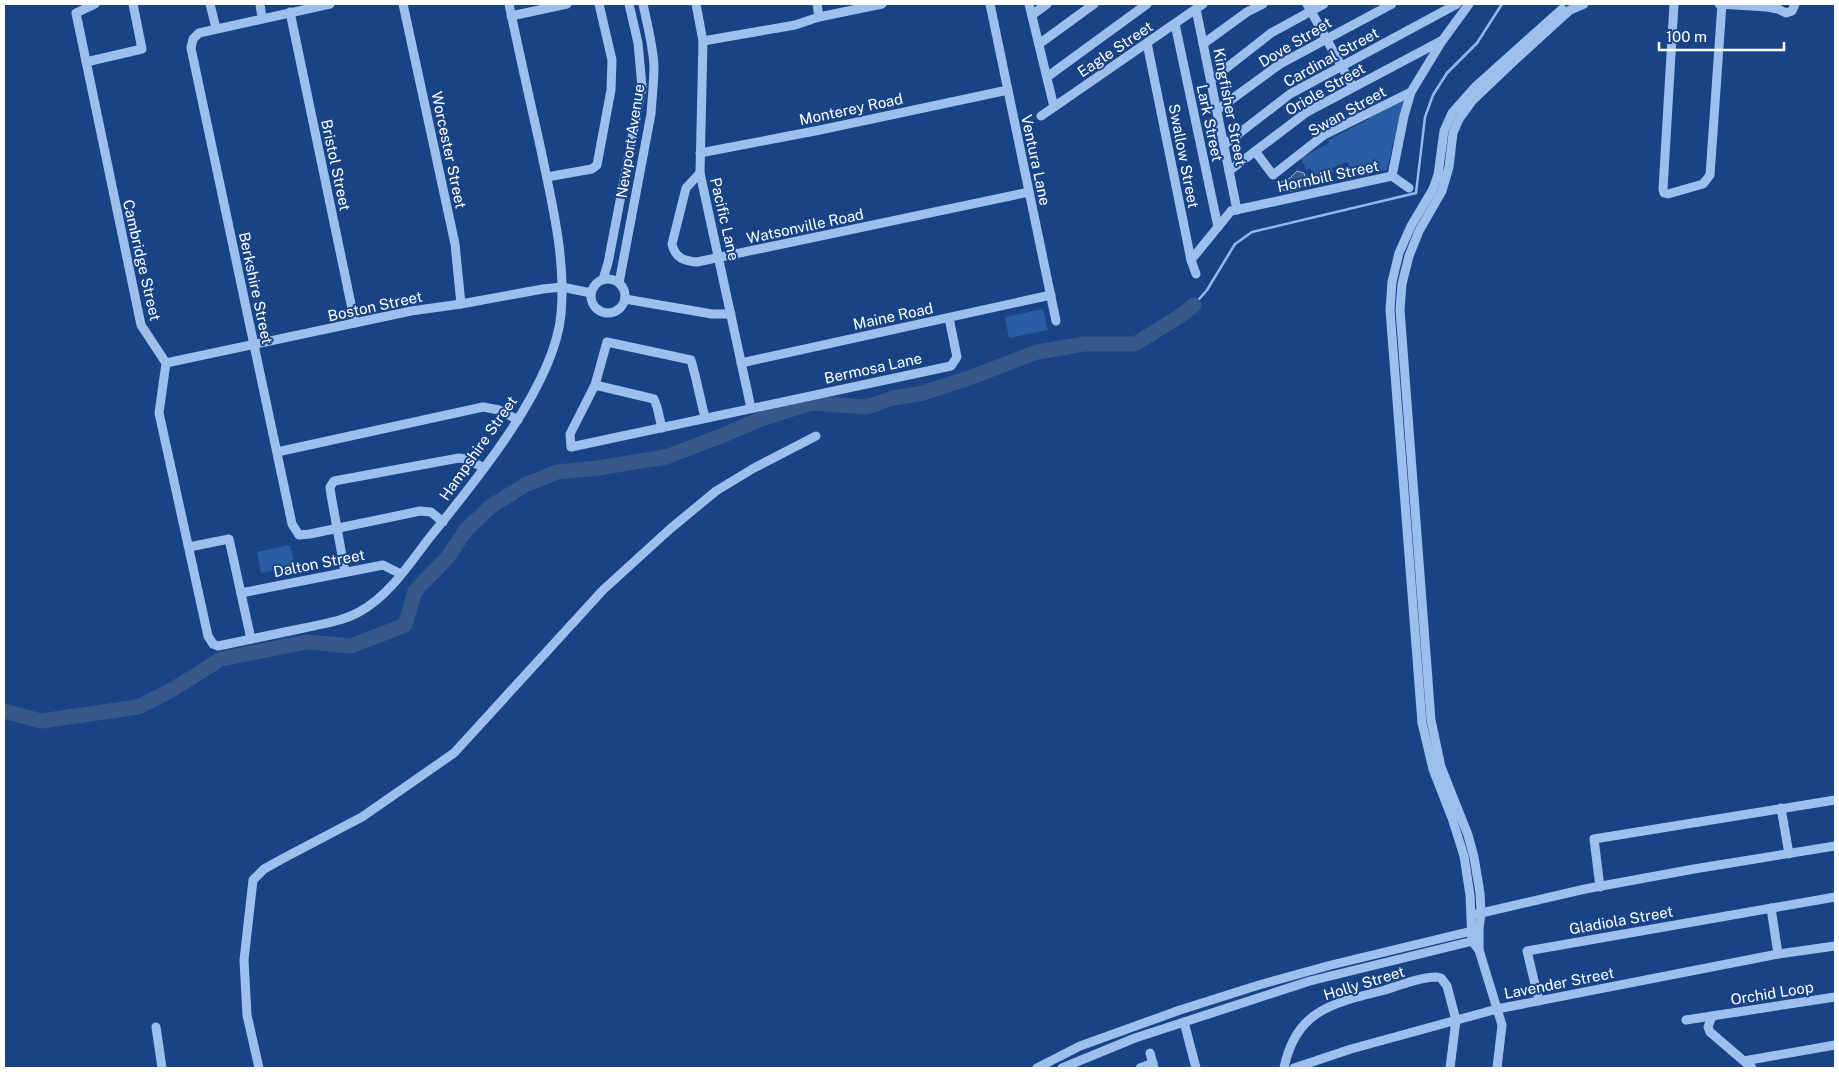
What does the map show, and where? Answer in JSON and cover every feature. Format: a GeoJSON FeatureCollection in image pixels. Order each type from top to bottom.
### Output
{"type":"FeatureCollection","features":[{"type":"Feature","properties":{"kind":"street","name":"Cambridge Street"},"geometry":{"type":"LineString","coordinates":[[95,4],[76,13],[141,325],[166,364]]}},
{"type":"Feature","properties":{"kind":"street"},"geometry":{"type":"LineString","coordinates":[[86,62],[142,49],[133,4]]}},
{"type":"Feature","properties":{"kind":"street"},"geometry":{"type":"LineString","coordinates":[[210,4],[216,28]]}},
{"type":"Feature","properties":{"kind":"street"},"geometry":{"type":"LineString","coordinates":[[260,4],[262,18]]}},
{"type":"Feature","properties":{"kind":"street","name":"Berkshire Street"},"geometry":{"type":"LineString","coordinates":[[330,4],[199,33],[193,39],[191,48],[292,524],[299,535],[420,511],[431,512],[443,522]]}},
{"type":"Feature","properties":{"kind":"street","name":"Worcester Street"},"geometry":{"type":"LineString","coordinates":[[403,4],[455,244],[462,304]]}},
{"type":"Feature","properties":{"kind":"street","name":"Hampshire Street"},"geometry":{"type":"LineString","coordinates":[[189,547],[208,636],[212,644],[218,646],[338,621],[359,612],[380,598],[443,522],[518,420],[541,377],[553,349],[561,316],[562,287],[561,255],[509,4]]}},
{"type":"Feature","properties":{"kind":"street"},"geometry":{"type":"LineString","coordinates":[[511,16],[566,4]]}},
{"type":"Feature","properties":{"kind":"street"},"geometry":{"type":"LineString","coordinates":[[546,177],[592,169],[596,165],[611,90],[612,60],[599,4]]}},
{"type":"Feature","properties":{"kind":"street","name":"Newport Avenue"},"geometry":{"type":"LineString","coordinates":[[603,279],[608,263],[642,87],[638,43],[629,4]]}},
{"type":"Feature","properties":{"kind":"street","name":"Newport Avenue"},"geometry":{"type":"LineString","coordinates":[[620,283],[651,114],[654,66],[651,40],[643,4]]}},
{"type":"Feature","properties":{"kind":"street","name":"Pacific Lane"},"geometry":{"type":"LineString","coordinates":[[696,4],[702,41],[700,172],[751,408]]}},
{"type":"Feature","properties":{"kind":"street"},"geometry":{"type":"LineString","coordinates":[[817,4],[819,17]]}},
{"type":"Feature","properties":{"kind":"street"},"geometry":{"type":"LineString","coordinates":[[702,41],[795,24],[863,6],[882,4]]}},
{"type":"Feature","properties":{"kind":"street","name":"Ventura Lane"},"geometry":{"type":"LineString","coordinates":[[990,4],[1056,321]]}},
{"type":"Feature","properties":{"kind":"street"},"geometry":{"type":"LineString","coordinates":[[1029,4],[1054,107]]}},
{"type":"Feature","properties":{"kind":"street"},"geometry":{"type":"LineString","coordinates":[[1032,15],[1047,4]]}},
{"type":"Feature","properties":{"kind":"street"},"geometry":{"type":"LineString","coordinates":[[1039,44],[1094,4]]}},
{"type":"Feature","properties":{"kind":"street"},"geometry":{"type":"LineString","coordinates":[[1047,77],[1148,4]]}},
{"type":"Feature","properties":{"kind":"street"},"geometry":{"type":"LineString","coordinates":[[1204,44],[1247,12],[1263,4]]}},
{"type":"Feature","properties":{"kind":"street"},"geometry":{"type":"LineString","coordinates":[[1211,80],[1271,33],[1309,7],[1324,4]]}},
{"type":"Feature","properties":{"kind":"street","name":"Dove Street"},"geometry":{"type":"LineString","coordinates":[[1217,110],[1280,64],[1392,4]]}},
{"type":"Feature","properties":{"kind":"street","name":"Cardinal Street"},"geometry":{"type":"LineString","coordinates":[[1224,144],[1290,94],[1458,4]]}},
{"type":"Feature","properties":{"kind":"street","name":"Hornbill Street"},"geometry":{"type":"LineString","coordinates":[[1191,260],[1228,214],[1237,210],[1392,176],[1404,116],[1411,92],[1442,41],[1469,4]]}},
{"type":"Feature","properties":{"kind":"street"},"geometry":{"type":"LineString","coordinates":[[1476,914],[1464,856],[1452,818],[1433,770],[1422,723],[1390,310],[1392,282],[1399,253],[1433,189],[1438,175],[1444,131],[1452,113],[1476,86],[1571,4]]}},
{"type":"Feature","properties":{"kind":"street"},"geometry":{"type":"LineString","coordinates":[[1498,1068],[1502,1025],[1476,940],[1478,884],[1468,835],[1441,766],[1431,720],[1400,310],[1402,284],[1409,256],[1419,231],[1442,191],[1449,167],[1453,133],[1465,110],[1472,101],[1570,10],[1584,4]]}},
{"type":"Feature","properties":{"kind":"street"},"geometry":{"type":"LineString","coordinates":[[1674,4],[1663,189],[1664,193],[1668,194],[1703,184],[1710,175],[1722,4],[1778,6],[1783,13],[1789,12],[1794,8],[1795,4]]}},
{"type":"Feature","properties":{"kind":"street","name":"Kingfisher Street"},"geometry":{"type":"LineString","coordinates":[[1200,6],[1204,44],[1237,210]]}},
{"type":"Feature","properties":{"kind":"street","name":"Eagle Street"},"geometry":{"type":"LineString","coordinates":[[1041,116],[1200,6]]}},
{"type":"Feature","properties":{"kind":"street"},"geometry":{"type":"LineString","coordinates":[[1309,7],[1353,87]]}},
{"type":"Feature","properties":{"kind":"street","name":"Bristol Street"},"geometry":{"type":"LineString","coordinates":[[290,12],[355,323]]}},
{"type":"Feature","properties":{"kind":"street","name":"Lark Street"},"geometry":{"type":"LineString","coordinates":[[1174,24],[1218,227]]}},
{"type":"Feature","properties":{"kind":"street","name":"Oriole Street"},"geometry":{"type":"LineString","coordinates":[[1229,171],[1307,112],[1442,41]]}},
{"type":"Feature","properties":{"kind":"street","name":"Swallow Street"},"geometry":{"type":"LineString","coordinates":[[1147,43],[1191,260],[1196,274]]}},
{"type":"Feature","properties":{"kind":"street","name":"Monterey Road"},"geometry":{"type":"LineString","coordinates":[[700,153],[1008,90]]}},
{"type":"Feature","properties":{"kind":"street","name":"Swan Street"},"geometry":{"type":"LineString","coordinates":[[1255,151],[1273,175],[1324,135],[1411,92]]}},
{"type":"Feature","properties":{"kind":"street","name":"Watsonville Road"},"geometry":{"type":"LineString","coordinates":[[700,172],[686,188],[672,244],[677,256],[685,261],[697,262],[720,258],[1029,192]]}},
{"type":"Feature","properties":{"kind":"street"},"geometry":{"type":"LineString","coordinates":[[1392,176],[1409,188]]}},
{"type":"Feature","properties":{"kind":"street"},"geometry":{"type":"LineString","coordinates":[[612,278],[620,283],[624,290],[625,299],[619,309],[608,313],[597,309],[593,304],[591,293],[595,284],[603,279],[612,278]]}},
{"type":"Feature","properties":{"kind":"street","name":"Boston Street"},"geometry":{"type":"LineString","coordinates":[[166,364],[411,311],[462,304],[543,288],[562,287],[591,293]]}},
{"type":"Feature","properties":{"kind":"street","name":"Maine Road"},"geometry":{"type":"LineString","coordinates":[[741,363],[1051,295]]}},
{"type":"Feature","properties":{"kind":"street"},"geometry":{"type":"LineString","coordinates":[[625,299],[712,314],[731,314]]}},
{"type":"Feature","properties":{"kind":"street","name":"Bermosa Lane"},"geometry":{"type":"LineString","coordinates":[[595,385],[570,434],[571,447],[951,366],[957,357],[949,318]]}},
{"type":"Feature","properties":{"kind":"street"},"geometry":{"type":"LineString","coordinates":[[662,428],[654,399],[595,385],[607,342],[690,360],[696,375],[705,418]]}},
{"type":"Feature","properties":{"kind":"street"},"geometry":{"type":"LineString","coordinates":[[166,364],[159,413],[189,547],[229,539],[250,639]]}},
{"type":"Feature","properties":{"kind":"street"},"geometry":{"type":"LineString","coordinates":[[277,452],[483,407],[499,410],[518,420]]}},
{"type":"Feature","properties":{"kind":"street"},"geometry":{"type":"LineString","coordinates":[[259,1068],[247,1015],[244,960],[253,880],[264,869],[362,817],[454,753],[603,590],[670,529],[716,491],[754,468],[816,436]]}},
{"type":"Feature","properties":{"kind":"street"},"geometry":{"type":"LineString","coordinates":[[345,572],[330,486],[334,481],[458,458],[467,459],[484,468]]}},
{"type":"Feature","properties":{"kind":"street","name":"Dalton Street"},"geometry":{"type":"LineString","coordinates":[[241,593],[383,565],[401,574]]}},
{"type":"Feature","properties":{"kind":"street"},"geometry":{"type":"LineString","coordinates":[[1600,886],[1594,839],[1835,800]]}},
{"type":"Feature","properties":{"kind":"street"},"geometry":{"type":"LineString","coordinates":[[1781,808],[1789,854]]}},
{"type":"Feature","properties":{"kind":"street"},"geometry":{"type":"LineString","coordinates":[[1476,914],[1600,886],[1835,846]]}},
{"type":"Feature","properties":{"kind":"street","name":"Gladiola Street"},"geometry":{"type":"LineString","coordinates":[[1539,1001],[1528,950],[1835,897]]}},
{"type":"Feature","properties":{"kind":"street"},"geometry":{"type":"LineString","coordinates":[[1770,908],[1778,954]]}},
{"type":"Feature","properties":{"kind":"street"},"geometry":{"type":"LineString","coordinates":[[1037,1068],[1080,1046],[1206,1002],[1331,965],[1475,930]]}},
{"type":"Feature","properties":{"kind":"street"},"geometry":{"type":"LineString","coordinates":[[1062,1068],[1135,1038],[1310,981],[1476,940]]}},
{"type":"Feature","properties":{"kind":"street","name":"Lavender Street"},"geometry":{"type":"LineString","coordinates":[[1294,1068],[1497,1009],[1778,954],[1835,946]]}},
{"type":"Feature","properties":{"kind":"street","name":"Holly Street"},"geometry":{"type":"LineString","coordinates":[[1284,1068],[1288,1051],[1296,1035],[1307,1022],[1320,1011],[1348,1000],[1437,977],[1441,978],[1447,986],[1456,1020]]}},
{"type":"Feature","properties":{"kind":"street","name":"Orchid Loop"},"geometry":{"type":"LineString","coordinates":[[1686,1020],[1835,997]]}},
{"type":"Feature","properties":{"kind":"street","name":"Orchid Loop"},"geometry":{"type":"LineString","coordinates":[[1712,1016],[1708,1027],[1710,1032],[1752,1068]]}},
{"type":"Feature","properties":{"kind":"street"},"geometry":{"type":"LineString","coordinates":[[1450,1068],[1456,1020]]}},
{"type":"Feature","properties":{"kind":"street"},"geometry":{"type":"LineString","coordinates":[[1184,1022],[1196,1068]]}},
{"type":"Feature","properties":{"kind":"street"},"geometry":{"type":"LineString","coordinates":[[156,1027],[162,1068]]}},
{"type":"Feature","properties":{"kind":"street"},"geometry":{"type":"LineString","coordinates":[[1744,1061],[1835,1045]]}},
{"type":"Feature","properties":{"kind":"street"},"geometry":{"type":"LineString","coordinates":[[1140,1068],[1153,1066],[1150,1053]]}},
{"type":"Feature","properties":{"kind":"shaded area"},"geometry":{"type":"Polygon","coordinates":[[[1404,97],[1387,170],[1355,177],[1347,162],[1332,168],[1333,172],[1323,177],[1321,174],[1315,177],[1310,168],[1306,170],[1301,158],[1329,143],[1329,140],[1369,119],[1368,116],[1404,97]]]}},
{"type":"Feature","properties":{"kind":"shaded area"},"geometry":{"type":"Polygon","coordinates":[[[1297,171],[1304,173],[1307,181],[1305,184],[1293,190],[1286,191],[1280,188],[1281,182],[1290,178],[1297,171]]]}},
{"type":"Feature","properties":{"kind":"shaded area"},"geometry":{"type":"Polygon","coordinates":[[[1043,309],[1048,330],[1009,338],[1005,317],[1043,309]]]}},
{"type":"Feature","properties":{"kind":"shaded area"},"geometry":{"type":"Polygon","coordinates":[[[290,545],[295,566],[261,573],[257,552],[290,545]]]}},
{"type":"Feature","properties":{"kind":"waterway"},"geometry":{"type":"LineString","coordinates":[[1194,305],[1207,290],[1235,244],[1252,232],[1416,193],[1425,117],[1433,95],[1447,73],[1477,43],[1502,4]]}},
{"type":"Feature","properties":{"kind":"waterway"},"geometry":{"type":"LineString","coordinates":[[4,711],[41,721],[138,707],[170,691],[221,659],[307,642],[351,646],[405,625],[415,591],[447,558],[466,530],[490,507],[525,485],[557,472],[598,468],[666,457],[761,419],[811,403],[867,407],[893,398],[923,393],[1037,352],[1084,344],[1135,344],[1194,305]]}}]}
